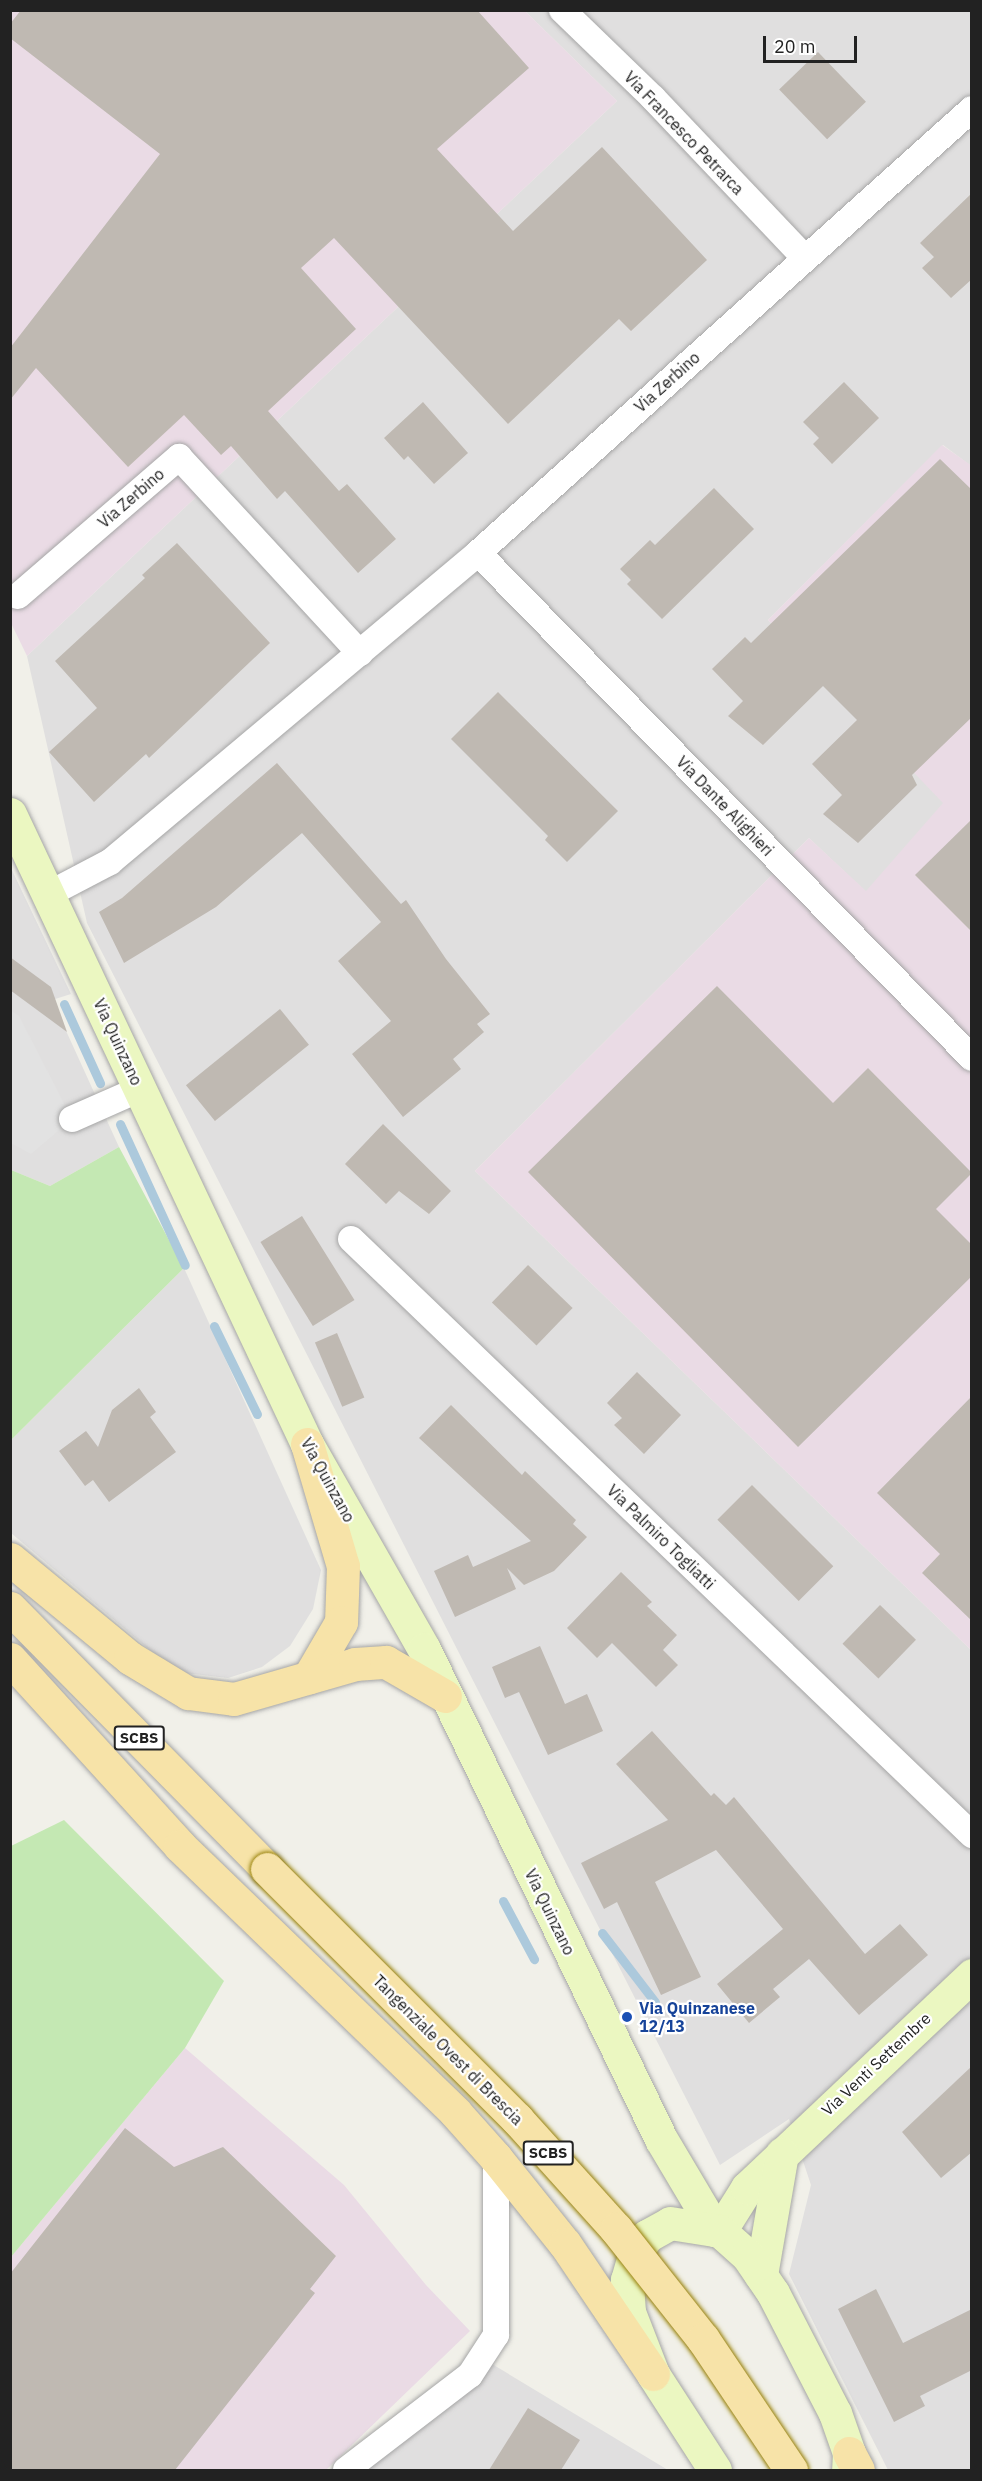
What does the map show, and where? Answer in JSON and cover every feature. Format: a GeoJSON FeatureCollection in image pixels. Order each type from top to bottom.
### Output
{"type":"FeatureCollection","features":[{"type":"Feature","properties":{"kind":"main road"},"geometry":{"type":"LineString","coordinates":[[307,1444],[343,1566],[340,1622],[309,1677]]}},
{"type":"Feature","properties":{"kind":"main road"},"geometry":{"type":"LineString","coordinates":[[10,1559],[130,1658],[188,1693],[234,1700],[355,1664],[387,1662],[445,1696]]}},
{"type":"Feature","properties":{"kind":"main road","name":"Tangenziale Ovest di Brescia"},"geometry":{"type":"LineString","coordinates":[[10,1608],[517,2119],[616,2229],[703,2339],[791,2470]]}},
{"type":"Feature","properties":{"kind":"main road","name":"Tangenziale Ovest di Brescia"},"geometry":{"type":"LineString","coordinates":[[10,1648],[267,1869]]}},
{"type":"Feature","properties":{"kind":"main road"},"geometry":{"type":"LineString","coordinates":[[10,1659],[180,1846],[455,2112],[496,2158],[565,2244],[653,2374]]}},
{"type":"Feature","properties":{"kind":"street","name":"Via Francesco Petrarca"},"geometry":{"type":"LineString","coordinates":[[562,10],[653,98],[804,257]]}},
{"type":"Feature","properties":{"kind":"street","name":"Via Zerbino"},"geometry":{"type":"LineString","coordinates":[[49,894],[110,862],[478,553],[804,257],[972,109]]}},
{"type":"Feature","properties":{"kind":"street","name":"Via Zerbino"},"geometry":{"type":"LineString","coordinates":[[18,596],[179,457],[360,653]]}},
{"type":"Feature","properties":{"kind":"street","name":"Via Dante Alighieri"},"geometry":{"type":"LineString","coordinates":[[478,553],[972,1058]]}},
{"type":"Feature","properties":{"kind":"street","name":"Via Quinzano"},"geometry":{"type":"LineString","coordinates":[[10,814],[307,1444],[424,1649],[661,2139],[717,2231],[747,2255],[760,2275],[834,2413],[852,2465]]}},
{"type":"Feature","properties":{"kind":"street"},"geometry":{"type":"LineString","coordinates":[[72,1119],[140,1089]]}},
{"type":"Feature","properties":{"kind":"street","name":"Via Palmiro Togliatti"},"geometry":{"type":"LineString","coordinates":[[351,1239],[972,1835]]}},
{"type":"Feature","properties":{"kind":"street","name":"Via Venti Settembre"},"geometry":{"type":"LineString","coordinates":[[717,2231],[747,2188],[972,1975]]}},
{"type":"Feature","properties":{"kind":"street","name":"Via Quinzano"},"geometry":{"type":"LineString","coordinates":[[661,2139],[669,2223]]}},
{"type":"Feature","properties":{"kind":"street"},"geometry":{"type":"LineString","coordinates":[[760,2275],[782,2154]]}},
{"type":"Feature","properties":{"kind":"street"},"geometry":{"type":"LineString","coordinates":[[346,2470],[470,2375],[496,2335],[496,2158]]}},
{"type":"Feature","properties":{"kind":"street"},"geometry":{"type":"LineString","coordinates":[[715,2470],[653,2374],[628,2312],[627,2280],[634,2256],[647,2236],[669,2223],[717,2231]]}},
{"type":"Feature","properties":{"kind":"shaded area"},"geometry":{"type":"Polygon","coordinates":[[[10,11],[525,11],[617,101],[27,656],[10,621],[10,11]]]}},
{"type":"Feature","properties":{"kind":"shaded area"},"geometry":{"type":"Polygon","coordinates":[[[525,11],[971,11],[971,466],[943,445],[768,620],[944,803],[866,892],[809,838],[475,1171],[971,1650],[971,2470],[888,2470],[789,2274],[811,2185],[789,2119],[720,2165],[87,923],[27,656],[617,101],[525,11]]]}},
{"type":"Feature","properties":{"kind":"shaded area"},"geometry":{"type":"Polygon","coordinates":[[[942,445],[972,466],[971,1650],[475,1171],[809,838],[866,891],[943,803],[768,620],[942,445]]]}},
{"type":"Feature","properties":{"kind":"shaded area"},"geometry":{"type":"Polygon","coordinates":[[[10,866],[71,994],[52,1000],[119,1147],[50,1186],[11,1170],[10,866]]]}},
{"type":"Feature","properties":{"kind":"shaded area"},"geometry":{"type":"Polygon","coordinates":[[[10,1010],[19,1016],[72,1119],[31,1154],[11,1143],[10,1010]]]}},
{"type":"Feature","properties":{"kind":"shaded area"},"geometry":{"type":"Polygon","coordinates":[[[184,1268],[321,1570],[313,1609],[290,1646],[262,1667],[228,1678],[176,1672],[11,1533],[11,1440],[184,1268]]]}},
{"type":"Feature","properties":{"kind":"shaded area"},"geometry":{"type":"Polygon","coordinates":[[[185,2048],[344,2185],[426,2285],[470,2331],[326,2470],[11,2470],[11,2257],[185,2048]]]}},
{"type":"Feature","properties":{"kind":"shaded area"},"geometry":{"type":"Polygon","coordinates":[[[492,2364],[668,2470],[354,2470],[492,2364]]]}},
{"type":"Feature","properties":{"kind":"green space"},"geometry":{"type":"Polygon","coordinates":[[[119,1147],[184,1268],[11,1440],[11,1170],[50,1186],[119,1147]]]}},
{"type":"Feature","properties":{"kind":"green space"},"geometry":{"type":"Polygon","coordinates":[[[64,1820],[224,1981],[185,2048],[11,2257],[11,1846],[64,1820]]]}},
{"type":"Feature","properties":{"kind":"building"},"geometry":{"type":"Polygon","coordinates":[[[21,10],[477,10],[529,68],[437,149],[513,231],[602,147],[707,260],[631,331],[619,319],[508,424],[334,238],[301,268],[356,329],[268,411],[339,491],[347,484],[396,539],[358,573],[285,491],[277,499],[231,446],[221,455],[184,415],[128,467],[36,368],[10,400],[10,348],[160,154],[10,38],[10,24],[21,10]]]}},
{"type":"Feature","properties":{"kind":"building"},"geometry":{"type":"Polygon","coordinates":[[[818,52],[866,102],[827,139],[779,90],[818,52]]]}},
{"type":"Feature","properties":{"kind":"building"},"geometry":{"type":"Polygon","coordinates":[[[972,193],[972,279],[951,298],[922,268],[934,257],[920,243],[972,193]]]}},
{"type":"Feature","properties":{"kind":"building"},"geometry":{"type":"Polygon","coordinates":[[[844,382],[879,418],[832,464],[813,444],[819,438],[803,422],[844,382]]]}},
{"type":"Feature","properties":{"kind":"building"},"geometry":{"type":"Polygon","coordinates":[[[423,402],[468,453],[434,484],[408,456],[404,460],[384,438],[423,402]]]}},
{"type":"Feature","properties":{"kind":"building"},"geometry":{"type":"Polygon","coordinates":[[[940,459],[972,490],[972,717],[912,775],[917,785],[858,843],[823,814],[842,795],[812,764],[857,720],[823,686],[763,745],[728,716],[743,701],[712,669],[745,637],[751,643],[940,459]]]}},
{"type":"Feature","properties":{"kind":"building"},"geometry":{"type":"Polygon","coordinates":[[[714,488],[754,529],[662,619],[627,584],[631,580],[620,569],[650,540],[655,545],[714,488]]]}},
{"type":"Feature","properties":{"kind":"building"},"geometry":{"type":"Polygon","coordinates":[[[177,543],[270,643],[149,758],[146,754],[94,802],[49,752],[97,708],[55,661],[145,578],[142,575],[177,543]]]}},
{"type":"Feature","properties":{"kind":"building"},"geometry":{"type":"Polygon","coordinates":[[[498,692],[618,811],[567,862],[545,840],[548,836],[451,739],[498,692]]]}},
{"type":"Feature","properties":{"kind":"building"},"geometry":{"type":"Polygon","coordinates":[[[277,763],[401,904],[406,900],[446,959],[490,1014],[477,1024],[484,1032],[453,1059],[461,1069],[403,1117],[352,1054],[391,1021],[338,961],[381,922],[302,833],[216,907],[124,963],[99,912],[122,898],[277,763]]]}},
{"type":"Feature","properties":{"kind":"building"},"geometry":{"type":"Polygon","coordinates":[[[972,819],[972,932],[915,875],[972,819]]]}},
{"type":"Feature","properties":{"kind":"building"},"geometry":{"type":"Polygon","coordinates":[[[10,957],[51,987],[67,1032],[10,990],[10,957]]]}},
{"type":"Feature","properties":{"kind":"building"},"geometry":{"type":"Polygon","coordinates":[[[717,986],[833,1103],[868,1068],[972,1173],[936,1209],[972,1245],[972,1276],[798,1447],[528,1172],[717,986]]]}},
{"type":"Feature","properties":{"kind":"building"},"geometry":{"type":"Polygon","coordinates":[[[280,1009],[309,1045],[215,1121],[186,1085],[280,1009]]]}},
{"type":"Feature","properties":{"kind":"building"},"geometry":{"type":"Polygon","coordinates":[[[383,1124],[451,1191],[429,1214],[399,1191],[386,1204],[345,1164],[383,1124]]]}},
{"type":"Feature","properties":{"kind":"building"},"geometry":{"type":"Polygon","coordinates":[[[302,1216],[354,1300],[313,1326],[260,1242],[302,1216]]]}},
{"type":"Feature","properties":{"kind":"building"},"geometry":{"type":"Polygon","coordinates":[[[528,1265],[573,1308],[536,1345],[492,1302],[528,1265]]]}},
{"type":"Feature","properties":{"kind":"building"},"geometry":{"type":"Polygon","coordinates":[[[337,1333],[364,1397],[342,1407],[315,1342],[337,1333]]]}},
{"type":"Feature","properties":{"kind":"building"},"geometry":{"type":"Polygon","coordinates":[[[637,1372],[681,1415],[644,1454],[614,1425],[622,1418],[607,1403],[637,1372]]]}},
{"type":"Feature","properties":{"kind":"building"},"geometry":{"type":"Polygon","coordinates":[[[139,1388],[156,1412],[150,1417],[176,1452],[109,1502],[93,1480],[85,1486],[59,1451],[86,1431],[98,1447],[112,1410],[139,1388]]]}},
{"type":"Feature","properties":{"kind":"building"},"geometry":{"type":"Polygon","coordinates":[[[972,1396],[972,1621],[922,1573],[940,1554],[877,1493],[972,1396]]]}},
{"type":"Feature","properties":{"kind":"building"},"geometry":{"type":"Polygon","coordinates":[[[451,1405],[522,1475],[525,1471],[576,1520],[573,1524],[587,1537],[554,1571],[524,1585],[507,1568],[516,1589],[455,1617],[434,1571],[468,1555],[473,1567],[531,1541],[419,1438],[451,1405]]]}},
{"type":"Feature","properties":{"kind":"building"},"geometry":{"type":"Polygon","coordinates":[[[752,1485],[833,1566],[799,1601],[717,1520],[752,1485]]]}},
{"type":"Feature","properties":{"kind":"building"},"geometry":{"type":"Polygon","coordinates":[[[621,1572],[652,1602],[647,1606],[677,1635],[663,1650],[678,1665],[656,1687],[612,1643],[597,1658],[567,1628],[621,1572]]]}},
{"type":"Feature","properties":{"kind":"building"},"geometry":{"type":"Polygon","coordinates":[[[880,1605],[916,1640],[878,1679],[842,1644],[880,1605]]]}},
{"type":"Feature","properties":{"kind":"building"},"geometry":{"type":"Polygon","coordinates":[[[540,1646],[565,1704],[587,1694],[603,1731],[548,1755],[519,1692],[505,1698],[492,1667],[540,1646]]]}},
{"type":"Feature","properties":{"kind":"building"},"geometry":{"type":"Polygon","coordinates":[[[652,1731],[711,1796],[714,1793],[726,1805],[734,1797],[865,1954],[900,1924],[928,1955],[859,2015],[809,1959],[773,1989],[780,1997],[749,2023],[717,1984],[783,1929],[716,1850],[655,1882],[701,1977],[661,1995],[617,1902],[604,1909],[581,1863],[668,1820],[616,1764],[652,1731]]]}},
{"type":"Feature","properties":{"kind":"building"},"geometry":{"type":"Polygon","coordinates":[[[972,2066],[972,2152],[941,2178],[902,2132],[972,2066]]]}},
{"type":"Feature","properties":{"kind":"building"},"geometry":{"type":"Polygon","coordinates":[[[125,2128],[174,2167],[223,2147],[336,2256],[310,2289],[315,2293],[175,2470],[10,2470],[10,2274],[125,2128]]]}},
{"type":"Feature","properties":{"kind":"building"},"geometry":{"type":"Polygon","coordinates":[[[876,2289],[903,2343],[972,2309],[972,2370],[920,2396],[925,2406],[894,2422],[838,2309],[876,2289]]]}},
{"type":"Feature","properties":{"kind":"building"},"geometry":{"type":"Polygon","coordinates":[[[528,2408],[580,2440],[561,2470],[489,2470],[528,2408]]]}},
{"type":"Feature","properties":{"kind":"waterway"},"geometry":{"type":"LineString","coordinates":[[64,1004],[100,1083]]}},
{"type":"Feature","properties":{"kind":"waterway"},"geometry":{"type":"LineString","coordinates":[[120,1124],[185,1265]]}},
{"type":"Feature","properties":{"kind":"waterway"},"geometry":{"type":"LineString","coordinates":[[214,1326],[257,1414]]}},
{"type":"Feature","properties":{"kind":"waterway"},"geometry":{"type":"LineString","coordinates":[[503,1901],[534,1959]]}},
{"type":"Feature","properties":{"kind":"waterway"},"geometry":{"type":"LineString","coordinates":[[602,1933],[655,2002]]}},
{"type":"Feature","properties":{"kind":"place","name":"Via Quinzanese 12/13"},"geometry":{"type":"Point","coordinates":[627,2017]}}]}
